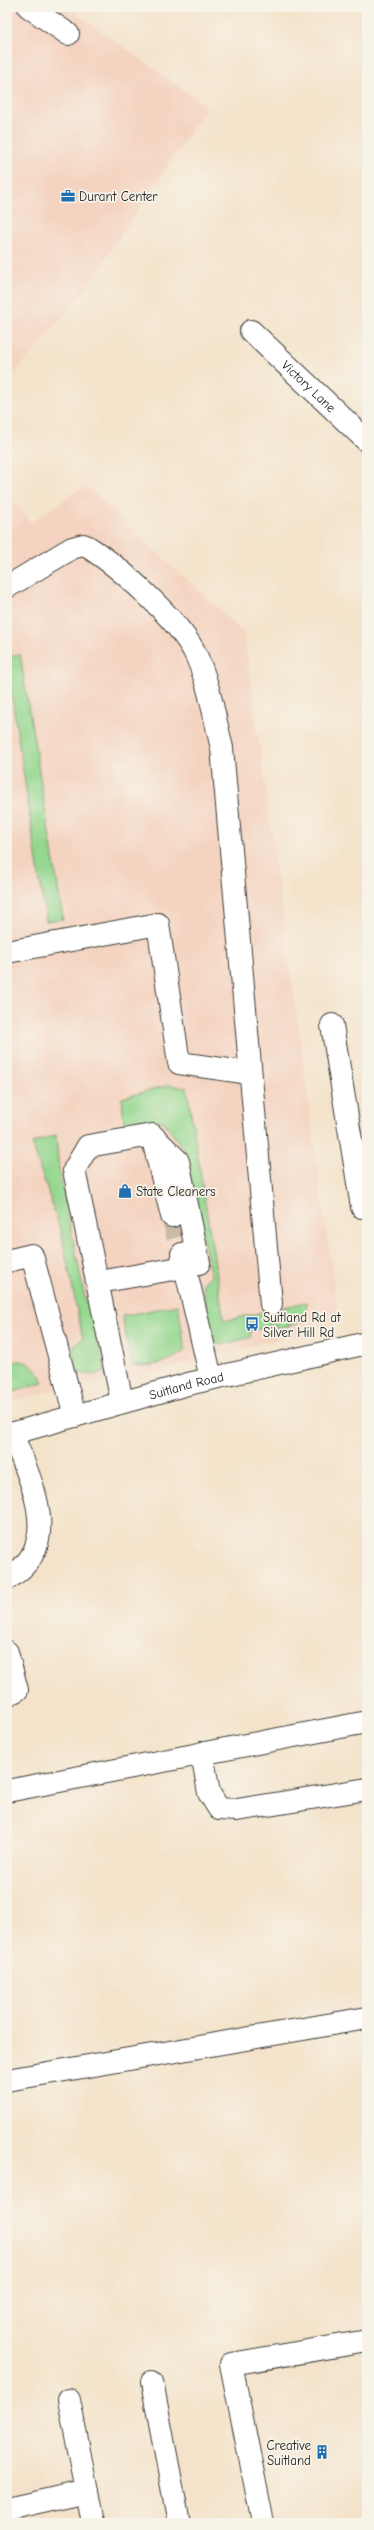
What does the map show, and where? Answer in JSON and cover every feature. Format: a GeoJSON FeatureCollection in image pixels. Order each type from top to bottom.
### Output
{"type":"FeatureCollection","features":[{"type":"Feature","properties":{"kind":"main road"},"geometry":{"type":"LineString","coordinates":[[29,7],[68,34]]}},
{"type":"Feature","properties":{"kind":"main road","name":"Victory Lane"},"geometry":{"type":"LineString","coordinates":[[251,331],[367,441]]}},
{"type":"Feature","properties":{"kind":"main road"},"geometry":{"type":"LineString","coordinates":[[7,586],[72,548],[83,545],[88,547],[158,606],[182,633],[194,651],[203,674],[222,748],[271,1304]]}},
{"type":"Feature","properties":{"kind":"main road"},"geometry":{"type":"LineString","coordinates":[[7,952],[158,924],[179,1063],[250,1073]]}},
{"type":"Feature","properties":{"kind":"main road"},"geometry":{"type":"LineString","coordinates":[[332,1026],[362,1207],[367,1206]]}},
{"type":"Feature","properties":{"kind":"main road"},"geometry":{"type":"LineString","coordinates":[[152,1135],[172,1216]]}},
{"type":"Feature","properties":{"kind":"main road"},"geometry":{"type":"LineString","coordinates":[[99,1282],[184,1261],[199,1262],[178,1161],[152,1135]]}},
{"type":"Feature","properties":{"kind":"main road"},"geometry":{"type":"LineString","coordinates":[[122,1402],[99,1282],[74,1170],[88,1146],[152,1135]]}},
{"type":"Feature","properties":{"kind":"main road"},"geometry":{"type":"LineString","coordinates":[[7,1261],[32,1255],[75,1416]]}},
{"type":"Feature","properties":{"kind":"main road"},"geometry":{"type":"LineString","coordinates":[[184,1261],[211,1378]]}},
{"type":"Feature","properties":{"kind":"main road","name":"Suitland Road"},"geometry":{"type":"LineString","coordinates":[[9,1434],[211,1378],[270,1367],[367,1343]]}},
{"type":"Feature","properties":{"kind":"main road"},"geometry":{"type":"LineString","coordinates":[[7,1579],[20,1572],[33,1554],[41,1530],[35,1493],[9,1434]]}},
{"type":"Feature","properties":{"kind":"main road"},"geometry":{"type":"LineString","coordinates":[[7,1652],[16,1690],[7,1695]]}},
{"type":"Feature","properties":{"kind":"main road"},"geometry":{"type":"LineString","coordinates":[[7,1791],[367,1722]]}},
{"type":"Feature","properties":{"kind":"main road"},"geometry":{"type":"LineString","coordinates":[[202,1753],[209,1793],[219,1809],[237,1810],[367,1789]]}},
{"type":"Feature","properties":{"kind":"main road"},"geometry":{"type":"LineString","coordinates":[[7,2080],[367,2018]]}},
{"type":"Feature","properties":{"kind":"main road"},"geometry":{"type":"LineString","coordinates":[[263,2523],[231,2364],[367,2341]]}},
{"type":"Feature","properties":{"kind":"main road"},"geometry":{"type":"LineString","coordinates":[[152,2382],[179,2523]]}},
{"type":"Feature","properties":{"kind":"main road"},"geometry":{"type":"LineString","coordinates":[[69,2400],[93,2523]]}},
{"type":"Feature","properties":{"kind":"main road"},"geometry":{"type":"LineString","coordinates":[[7,2509],[87,2491]]}},
{"type":"Feature","properties":{"kind":"shaded area","name":"Durant Center"},"geometry":{"type":"Polygon","coordinates":[[[7,7],[67,7],[207,106],[82,294],[7,382],[7,7]]]}},
{"type":"Feature","properties":{"kind":"shaded area"},"geometry":{"type":"Polygon","coordinates":[[[86,486],[244,633],[339,1323],[108,1384],[83,1382],[7,1403],[7,494],[31,522],[86,486]]]}},
{"type":"Feature","properties":{"kind":"green space"},"geometry":{"type":"Polygon","coordinates":[[[20,654],[63,919],[46,921],[7,665],[7,657],[20,654]]]}},
{"type":"Feature","properties":{"kind":"green space"},"geometry":{"type":"Polygon","coordinates":[[[169,1085],[187,1088],[224,1321],[306,1302],[308,1320],[277,1329],[276,1324],[250,1331],[251,1337],[222,1345],[213,1343],[203,1288],[203,1283],[211,1276],[184,1149],[163,1121],[124,1123],[122,1098],[169,1085]]]}},
{"type":"Feature","properties":{"kind":"green space"},"geometry":{"type":"Polygon","coordinates":[[[56,1135],[59,1171],[86,1303],[90,1302],[94,1309],[105,1372],[94,1375],[77,1373],[74,1362],[72,1354],[73,1350],[75,1346],[83,1339],[61,1232],[32,1143],[56,1135]]]}},
{"type":"Feature","properties":{"kind":"green space"},"geometry":{"type":"Polygon","coordinates":[[[178,1305],[185,1350],[174,1358],[153,1365],[132,1365],[122,1316],[178,1305]]]}},
{"type":"Feature","properties":{"kind":"green space"},"geometry":{"type":"Polygon","coordinates":[[[22,1361],[30,1364],[36,1369],[43,1383],[7,1394],[7,1362],[22,1361]]]}},
{"type":"Feature","properties":{"kind":"tunnel"},"geometry":{"type":"LineString","coordinates":[[172,1216],[182,1254]]}},
{"type":"Feature","properties":{"kind":"place","name":"Durant Center"},"geometry":{"type":"Point","coordinates":[68,196]}},
{"type":"Feature","properties":{"kind":"place","name":"State Cleaners"},"geometry":{"type":"Point","coordinates":[125,1191]}},
{"type":"Feature","properties":{"kind":"place","name":"Suitland Rd at Silver Hill Rd"},"geometry":{"type":"Point","coordinates":[252,1324]}},
{"type":"Feature","properties":{"kind":"place","name":"Creative Suitland"},"geometry":{"type":"Point","coordinates":[322,2452]}}]}
